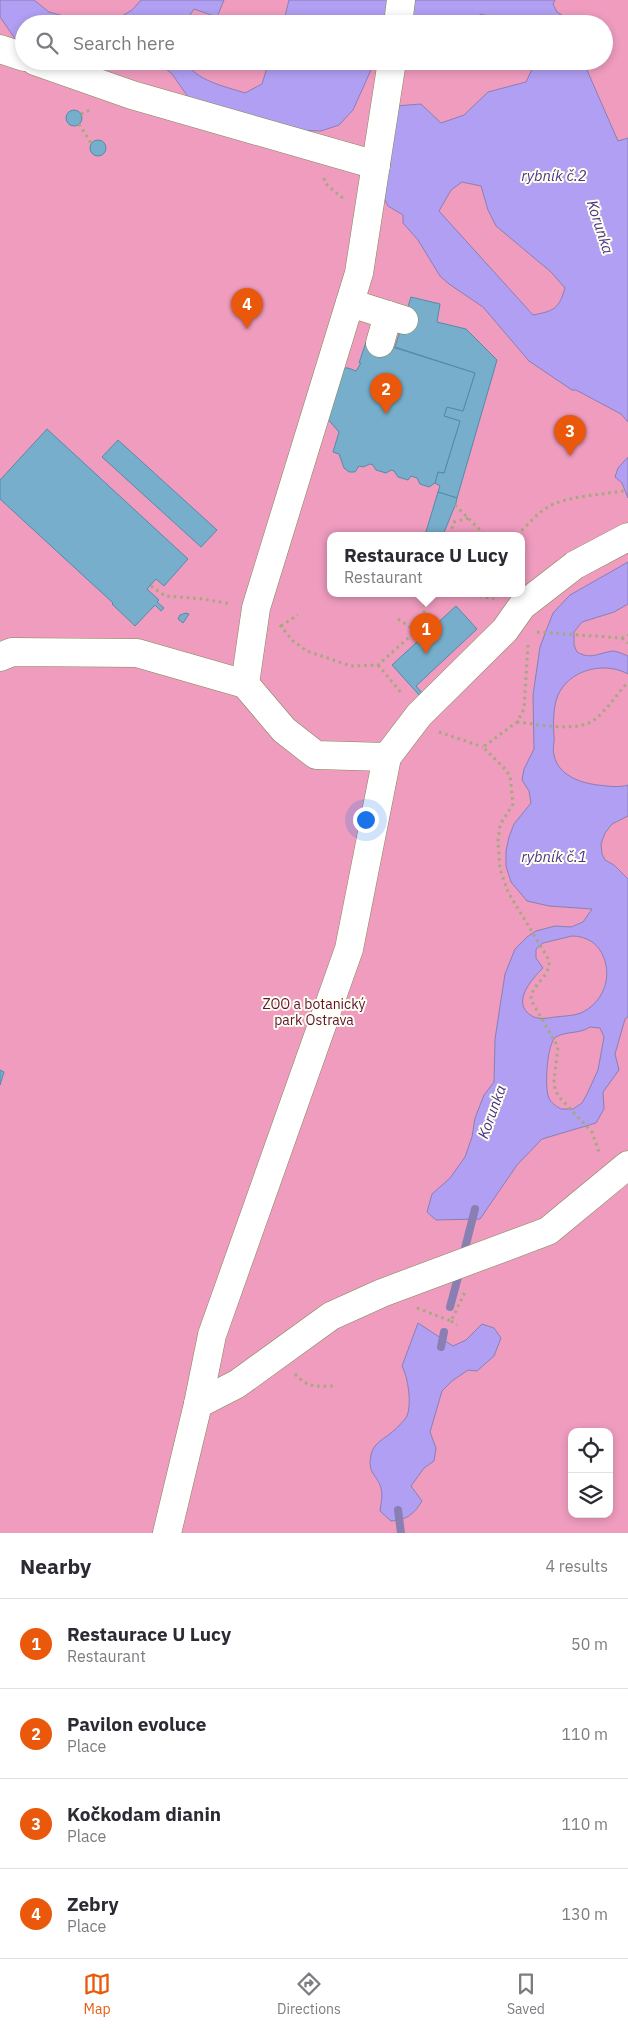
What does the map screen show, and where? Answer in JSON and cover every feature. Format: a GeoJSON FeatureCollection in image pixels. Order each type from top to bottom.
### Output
{"type":"FeatureCollection","features":[{"type":"Feature","properties":{"kind":"lane"},"geometry":{"type":"LineString","coordinates":[[400,15],[402,0]]}},
{"type":"Feature","properties":{"kind":"lane"},"geometry":{"type":"LineString","coordinates":[[0,49],[15,54]]}},
{"type":"Feature","properties":{"kind":"lane"},"geometry":{"type":"LineString","coordinates":[[61,70],[132,95],[376,165]]}},
{"type":"Feature","properties":{"kind":"lane"},"geometry":{"type":"LineString","coordinates":[[245,684],[256,608],[359,273],[391,70]]}},
{"type":"Feature","properties":{"kind":"lane"},"geometry":{"type":"LineString","coordinates":[[350,303],[396,317],[380,343]]}},
{"type":"Feature","properties":{"kind":"lane"},"geometry":{"type":"LineString","coordinates":[[167,1533],[198,1404],[212,1335],[349,949],[387,757],[420,715],[505,630],[522,606],[575,565],[628,537]]}},
{"type":"Feature","properties":{"kind":"lane"},"geometry":{"type":"LineString","coordinates":[[0,657],[12,652],[137,653],[245,684],[284,730],[316,756],[387,757]]}},
{"type":"Feature","properties":{"kind":"lane"},"geometry":{"type":"LineString","coordinates":[[198,1404],[238,1384],[331,1316],[382,1293],[548,1231],[628,1165]]}},
{"type":"Feature","properties":{"kind":"path"},"geometry":{"type":"LineString","coordinates":[[79,124],[91,143]]}},
{"type":"Feature","properties":{"kind":"path"},"geometry":{"type":"LineString","coordinates":[[519,532],[538,514],[550,506],[573,499],[628,490]]}},
{"type":"Feature","properties":{"kind":"path"},"geometry":{"type":"LineString","coordinates":[[455,505],[482,532]]}},
{"type":"Feature","properties":{"kind":"path"},"geometry":{"type":"LineString","coordinates":[[451,532],[454,522],[468,518]]}},
{"type":"Feature","properties":{"kind":"path"},"geometry":{"type":"LineString","coordinates":[[423,597],[425,610],[416,631],[378,665],[420,715],[439,732],[483,747],[510,776],[513,804],[500,825],[498,842],[500,869],[508,892],[550,964],[548,972],[532,992],[533,1004],[558,1047],[554,1080],[555,1090],[592,1132]]}},
{"type":"Feature","properties":{"kind":"path"},"geometry":{"type":"LineString","coordinates":[[281,626],[298,615]]}},
{"type":"Feature","properties":{"kind":"path"},"geometry":{"type":"LineString","coordinates":[[398,619],[416,631]]}},
{"type":"Feature","properties":{"kind":"path"},"geometry":{"type":"LineString","coordinates":[[537,632],[622,638],[628,635]]}},
{"type":"Feature","properties":{"kind":"path"},"geometry":{"type":"LineString","coordinates":[[622,638],[628,643]]}},
{"type":"Feature","properties":{"kind":"path"},"geometry":{"type":"LineString","coordinates":[[483,747],[517,722],[524,709],[528,640]]}},
{"type":"Feature","properties":{"kind":"path"},"geometry":{"type":"LineString","coordinates":[[517,722],[566,726],[584,725],[594,720],[628,682]]}},
{"type":"Feature","properties":{"kind":"path"},"geometry":{"type":"LineString","coordinates":[[451,1321],[457,1325]]}},
{"type":"Feature","properties":{"kind":"path"},"geometry":{"type":"LineString","coordinates":[[278,1355],[301,1381],[311,1386],[336,1386]]}},
{"type":"Feature","properties":{"kind":"green space","name":"ZOO a botanický park Ostrava"},"geometry":{"type":"Polygon","coordinates":[[[0,0],[628,0],[628,1533],[0,1533],[0,0]]]}},
{"type":"Feature","properties":{"kind":"water"},"geometry":{"type":"Polygon","coordinates":[[[0,0],[34,0],[49,12],[60,15],[15,15],[15,39],[0,17],[0,0]]]}},
{"type":"Feature","properties":{"kind":"water"},"geometry":{"type":"Polygon","coordinates":[[[141,0],[224,0],[218,15],[211,15],[194,9],[190,15],[124,15],[132,10],[141,0]]]}},
{"type":"Feature","properties":{"kind":"water"},"geometry":{"type":"Polygon","coordinates":[[[289,0],[393,0],[390,15],[285,15],[289,0]]]}},
{"type":"Feature","properties":{"kind":"water"},"geometry":{"type":"Polygon","coordinates":[[[411,0],[555,0],[553,4],[557,12],[562,15],[481,14],[409,15],[411,0]]]}},
{"type":"Feature","properties":{"kind":"water"},"geometry":{"type":"Polygon","coordinates":[[[167,70],[192,70],[203,78],[245,93],[262,84],[266,70],[371,70],[353,110],[339,125],[321,131],[294,130],[191,101],[167,70]]]}},
{"type":"Feature","properties":{"kind":"water","name":"rybník č.2"},"geometry":{"type":"Polygon","coordinates":[[[532,70],[587,70],[618,141],[628,138],[628,422],[621,414],[576,390],[572,390],[529,361],[483,307],[440,276],[418,240],[403,223],[403,215],[388,206],[380,190],[395,106],[421,104],[441,123],[464,115],[488,92],[526,82],[532,70]],[[462,182],[451,190],[439,211],[533,315],[555,308],[565,288],[551,272],[496,226],[488,210],[481,186],[462,182]]]}},
{"type":"Feature","properties":{"kind":"water"},"geometry":{"type":"Polygon","coordinates":[[[628,457],[628,498],[622,483],[615,477],[618,468],[628,457]]]}},
{"type":"Feature","properties":{"kind":"water","name":"rybník č.1"},"geometry":{"type":"Polygon","coordinates":[[[628,562],[628,604],[614,612],[582,622],[574,632],[574,645],[577,652],[586,656],[613,651],[628,656],[628,674],[610,668],[591,669],[573,677],[566,683],[560,691],[555,707],[553,750],[556,762],[560,768],[577,780],[591,784],[628,785],[628,816],[612,824],[605,833],[601,844],[605,860],[614,865],[628,879],[628,1017],[625,1019],[615,1054],[619,1070],[603,1092],[604,1109],[596,1123],[542,1139],[517,1165],[480,1219],[436,1220],[427,1212],[432,1194],[450,1178],[465,1157],[472,1137],[475,1118],[484,1095],[494,1082],[495,1039],[505,974],[515,949],[536,931],[555,926],[571,927],[583,922],[592,909],[549,906],[527,901],[511,882],[506,866],[506,851],[514,824],[531,803],[529,791],[522,780],[524,769],[534,749],[533,695],[540,647],[553,613],[570,595],[628,562]],[[572,936],[543,943],[536,949],[536,958],[543,968],[525,991],[523,998],[523,1005],[526,1011],[534,1017],[546,1018],[581,1013],[600,997],[607,974],[602,953],[596,945],[587,939],[572,936]],[[590,1027],[582,1031],[556,1037],[550,1047],[547,1066],[547,1093],[551,1101],[561,1109],[573,1109],[582,1103],[598,1070],[604,1037],[600,1028],[590,1027]]]}},
{"type":"Feature","properties":{"kind":"water"},"geometry":{"type":"Polygon","coordinates":[[[418,1323],[453,1346],[466,1340],[482,1324],[494,1328],[501,1338],[494,1356],[477,1371],[468,1370],[442,1391],[430,1432],[436,1448],[434,1461],[424,1468],[411,1486],[422,1501],[410,1516],[391,1521],[380,1511],[381,1488],[371,1470],[370,1461],[372,1451],[376,1445],[402,1423],[407,1416],[409,1391],[402,1366],[418,1323]]]}},
{"type":"Feature","properties":{"kind":"building"},"geometry":{"type":"Polygon","coordinates":[[[71,110],[77,110],[82,115],[80,124],[71,126],[66,121],[66,115],[71,110]]]}},
{"type":"Feature","properties":{"kind":"building"},"geometry":{"type":"Polygon","coordinates":[[[95,140],[101,140],[106,145],[104,154],[95,156],[90,151],[90,145],[95,140]]]}},
{"type":"Feature","properties":{"kind":"building"},"geometry":{"type":"Polygon","coordinates":[[[411,297],[440,304],[437,322],[466,329],[497,360],[457,498],[438,492],[440,486],[435,483],[438,472],[444,473],[460,421],[444,416],[447,407],[463,411],[475,373],[395,347],[411,297]]]}},
{"type":"Feature","properties":{"kind":"building"},"geometry":{"type":"Polygon","coordinates":[[[367,339],[475,373],[463,411],[447,407],[444,416],[460,421],[444,473],[438,472],[435,483],[429,487],[420,484],[417,478],[411,476],[408,480],[398,477],[391,470],[386,473],[376,470],[370,464],[363,467],[359,466],[355,472],[349,472],[344,468],[339,454],[333,452],[339,432],[326,417],[342,368],[356,371],[361,363],[359,363],[367,339]]]}},
{"type":"Feature","properties":{"kind":"building"},"geometry":{"type":"Polygon","coordinates":[[[47,429],[188,559],[164,586],[156,579],[147,589],[159,600],[157,602],[164,608],[161,611],[155,605],[135,626],[113,603],[0,499],[0,480],[47,429]]]}},
{"type":"Feature","properties":{"kind":"building"},"geometry":{"type":"Polygon","coordinates":[[[118,440],[217,530],[201,547],[102,457],[118,440]]]}},
{"type":"Feature","properties":{"kind":"building"},"geometry":{"type":"Polygon","coordinates":[[[438,492],[457,498],[444,532],[426,532],[438,492]]]}},
{"type":"Feature","properties":{"kind":"building"},"geometry":{"type":"Polygon","coordinates":[[[456,606],[477,629],[416,686],[423,694],[420,696],[392,665],[456,606]]]}},
{"type":"Feature","properties":{"kind":"building"},"geometry":{"type":"Polygon","coordinates":[[[189,614],[183,623],[178,619],[180,615],[189,614]]]}},
{"type":"Feature","properties":{"kind":"building"},"geometry":{"type":"Polygon","coordinates":[[[0,1070],[4,1072],[0,1085],[0,1070]]]}},
{"type":"Feature","properties":{"kind":"waterway","name":"Korunka"},"geometry":{"type":"LineString","coordinates":[[463,1256],[475,1209]]}},
{"type":"Feature","properties":{"kind":"waterway","name":"Korunka"},"geometry":{"type":"LineString","coordinates":[[450,1307],[460,1270]]}},
{"type":"Feature","properties":{"kind":"waterway","name":"Korunka"},"geometry":{"type":"LineString","coordinates":[[441,1347],[444,1332]]}},
{"type":"Feature","properties":{"kind":"waterway","name":"Korunka"},"geometry":{"type":"LineString","coordinates":[[398,1510],[401,1533]]}},
{"type":"Feature","properties":{"kind":"place","name":"Zebry"},"geometry":{"type":"Point","coordinates":[247,329]}},
{"type":"Feature","properties":{"kind":"place","name":"Pavilon evoluce"},"geometry":{"type":"Point","coordinates":[386,414]}},
{"type":"Feature","properties":{"kind":"place","name":"Kočkodam dianin"},"geometry":{"type":"Point","coordinates":[570,456]}},
{"type":"Feature","properties":{"kind":"place","name":"Restaurace U Lucy"},"geometry":{"type":"Point","coordinates":[426,654]}}]}
